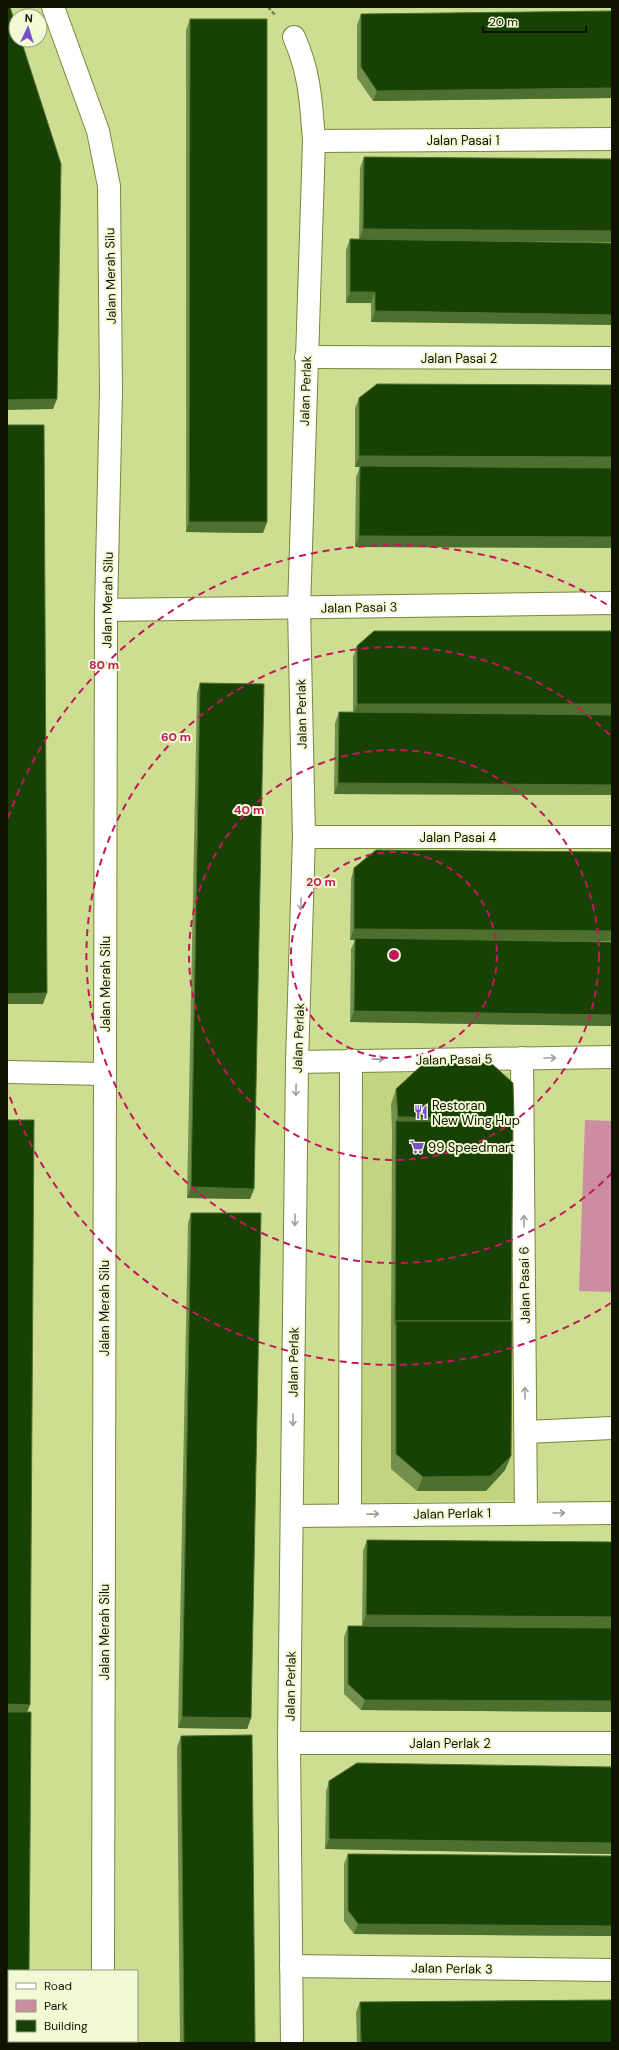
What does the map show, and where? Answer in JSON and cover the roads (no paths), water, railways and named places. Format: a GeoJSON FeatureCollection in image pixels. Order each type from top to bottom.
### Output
{"type":"FeatureCollection","features":[{"type":"Feature","properties":{"kind":"street","name":"Jalan Merah Silu"},"geometry":{"type":"LineString","coordinates":[[53,7],[98,130],[109,186],[111,392],[106,610],[103,1970]]}},
{"type":"Feature","properties":{"kind":"street","name":"Jalan Perlak"},"geometry":{"type":"LineString","coordinates":[[292,2043],[289,1743],[297,1062],[304,837],[299,608],[314,141],[311,94],[304,60],[294,37]]}},
{"type":"Feature","properties":{"kind":"street","name":"Jalan Pasai 1"},"geometry":{"type":"LineString","coordinates":[[314,141],[612,139]]}},
{"type":"Feature","properties":{"kind":"street","name":"Jalan Pasai 2"},"geometry":{"type":"LineString","coordinates":[[306,357],[612,358]]}},
{"type":"Feature","properties":{"kind":"street","name":"Jalan Pasai 3"},"geometry":{"type":"LineString","coordinates":[[106,610],[612,603]]}},
{"type":"Feature","properties":{"kind":"street","name":"Jalan Pasai 4"},"geometry":{"type":"LineString","coordinates":[[304,837],[612,837]]}},
{"type":"Feature","properties":{"kind":"street","name":"Jalan Pasai 6"},"geometry":{"type":"LineString","coordinates":[[522,1058],[526,1513]]}},
{"type":"Feature","properties":{"kind":"street","name":"Jalan Pasai 5"},"geometry":{"type":"LineString","coordinates":[[297,1062],[351,1060],[612,1058]]}},
{"type":"Feature","properties":{"kind":"street"},"geometry":{"type":"LineString","coordinates":[[350,1514],[351,1060]]}},
{"type":"Feature","properties":{"kind":"street"},"geometry":{"type":"LineString","coordinates":[[7,1072],[104,1074]]}},
{"type":"Feature","properties":{"kind":"street"},"geometry":{"type":"LineString","coordinates":[[526,1432],[612,1428]]}},
{"type":"Feature","properties":{"kind":"street","name":"Jalan Perlak 1"},"geometry":{"type":"LineString","coordinates":[[292,1516],[350,1514],[612,1513]]}},
{"type":"Feature","properties":{"kind":"street","name":"Jalan Perlak 2"},"geometry":{"type":"LineString","coordinates":[[289,1743],[612,1742]]}},
{"type":"Feature","properties":{"kind":"street","name":"Jalan Perlak 3"},"geometry":{"type":"LineString","coordinates":[[291,1966],[612,1970]]}},
{"type":"Feature","properties":{"kind":"place","name":"Restoran New Wing Hup"},"geometry":{"type":"Point","coordinates":[421,1112]}},
{"type":"Feature","properties":{"kind":"place","name":"99 Speedmart"},"geometry":{"type":"Point","coordinates":[417,1147]}}]}
